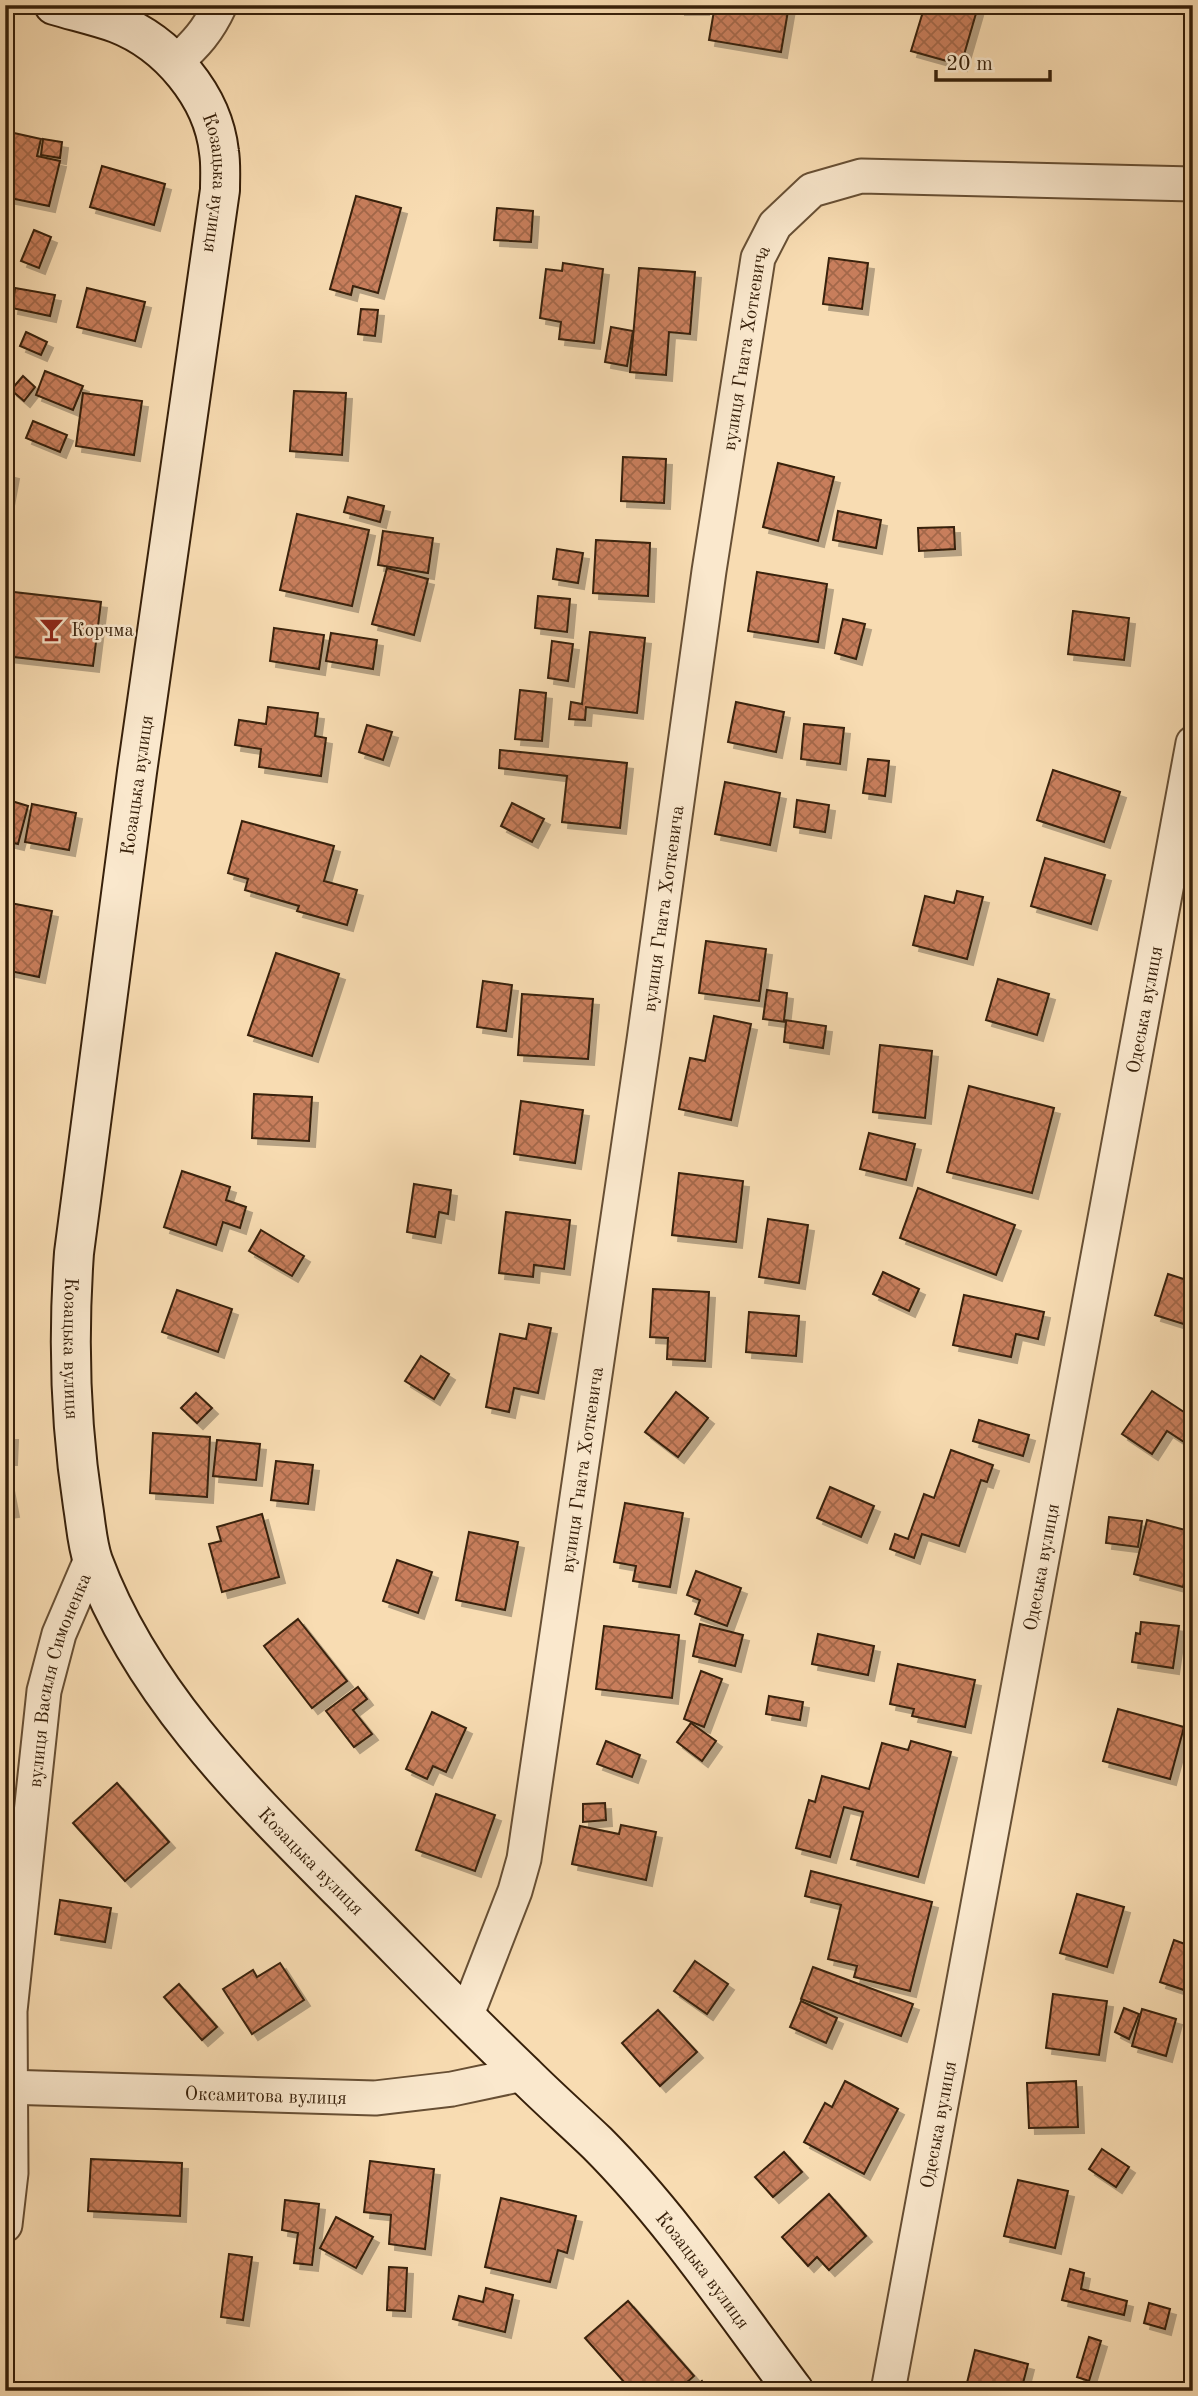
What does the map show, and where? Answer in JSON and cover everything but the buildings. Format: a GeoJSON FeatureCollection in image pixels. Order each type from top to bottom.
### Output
{"type":"FeatureCollection","features":[{"type":"Feature","properties":{"kind":"main road","name":"Козацька вулиця"},"geometry":{"type":"LineString","coordinates":[[54,5],[117,23],[149,41],[175,63],[196,91],[213,125],[219,152],[220,190],[135,786],[75,1253],[71,1308],[72,1401],[79,1481],[92,1557],[125,1631],[148,1669],[206,1748],[307,1857],[523,2074],[597,2144],[662,2217],[794,2391]]}},
{"type":"Feature","properties":{"kind":"street"},"geometry":{"type":"LineString","coordinates":[[175,63],[200,40],[211,25],[220,5]]}},
{"type":"Feature","properties":{"kind":"street","name":"вулиця Гната Хоткевича"},"geometry":{"type":"LineString","coordinates":[[466,2017],[515,1891],[524,1859],[644,1040],[709,571],[758,258],[775,225],[812,190],[861,176],[1193,184]]}},
{"type":"Feature","properties":{"kind":"street","name":"Одеська вулиця"},"geometry":{"type":"LineString","coordinates":[[888,2391],[1193,743]]}},
{"type":"Feature","properties":{"kind":"street","name":"вулиця Василя Симоненка"},"geometry":{"type":"LineString","coordinates":[[5,2225],[10,2174],[10,2011],[44,1691],[59,1634],[92,1557]]}},
{"type":"Feature","properties":{"kind":"street","name":"Оксамитова вулиця"},"geometry":{"type":"LineString","coordinates":[[8,2087],[375,2098],[452,2089],[523,2074]]}},
{"type":"Feature","properties":{"kind":"place","name":"Корчма"},"geometry":{"type":"Point","coordinates":[51,629]}}]}
